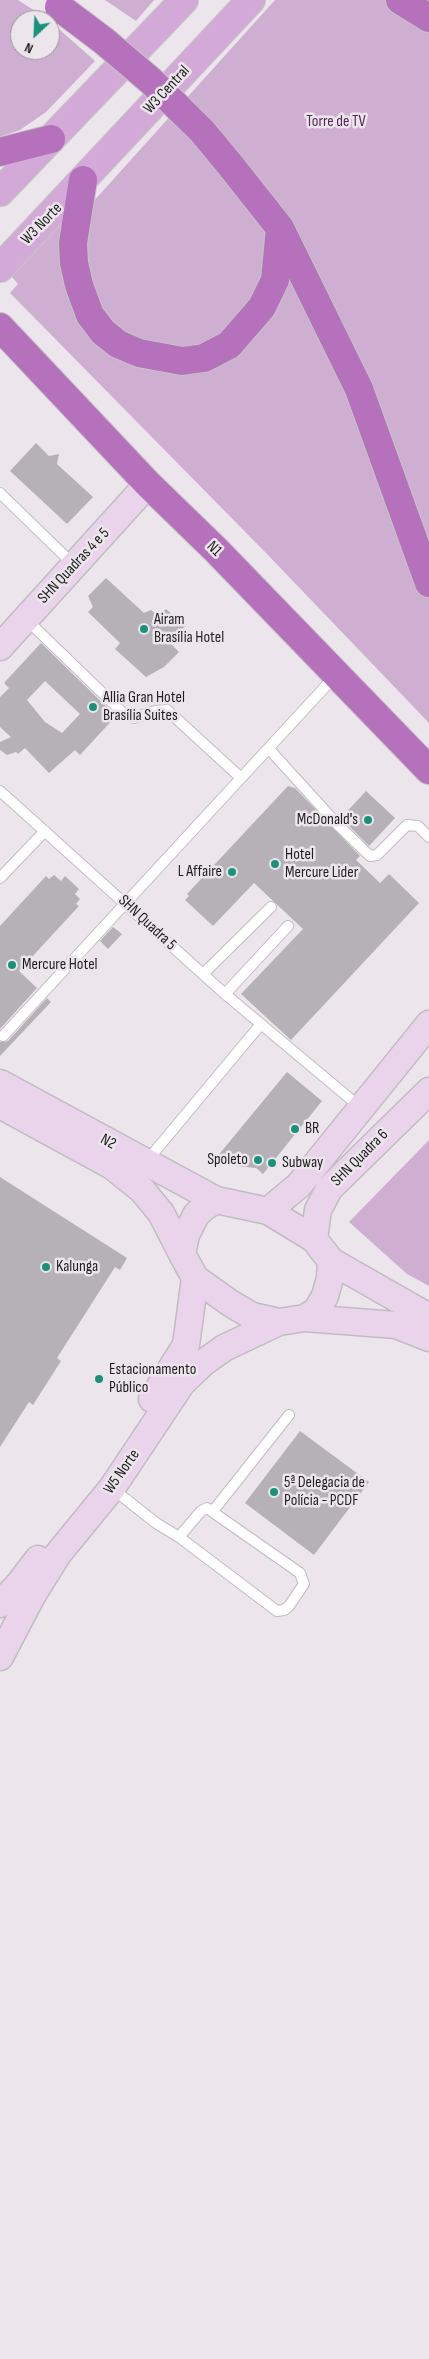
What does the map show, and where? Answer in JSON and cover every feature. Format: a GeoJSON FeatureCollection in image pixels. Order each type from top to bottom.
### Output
{"type":"FeatureCollection","features":[{"type":"Feature","properties":{"kind":"highway"},"geometry":{"type":"LineString","coordinates":[[400,0],[429,18]]}},
{"type":"Feature","properties":{"kind":"highway"},"geometry":{"type":"LineString","coordinates":[[54,3],[104,41],[151,81],[202,131],[280,228],[359,389],[429,583]]}},
{"type":"Feature","properties":{"kind":"highway"},"geometry":{"type":"LineString","coordinates":[[0,152],[51,139]]}},
{"type":"Feature","properties":{"kind":"highway"},"geometry":{"type":"LineString","coordinates":[[83,180],[73,243],[74,264],[79,285],[90,315],[104,332],[118,344],[139,353],[182,362],[204,358],[229,344],[262,307],[275,280],[280,228]]}},
{"type":"Feature","properties":{"kind":"highway","name":"N1"},"geometry":{"type":"LineString","coordinates":[[0,327],[148,484],[429,770]]}},
{"type":"Feature","properties":{"kind":"highway"},"geometry":{"type":"LineString","coordinates":[[0,355],[30,358]]}},
{"type":"Feature","properties":{"kind":"main road"},"geometry":{"type":"LineString","coordinates":[[0,192],[184,0]]}},
{"type":"Feature","properties":{"kind":"main road","name":"W3 Central"},"geometry":{"type":"LineString","coordinates":[[83,180],[251,0]]}},
{"type":"Feature","properties":{"kind":"main road","name":"W3 Norte"},"geometry":{"type":"LineString","coordinates":[[0,268],[83,180]]}},
{"type":"Feature","properties":{"kind":"main road","name":"SHN Quadras 4 e 5"},"geometry":{"type":"LineString","coordinates":[[0,647],[148,484]]}},
{"type":"Feature","properties":{"kind":"main road"},"geometry":{"type":"LineString","coordinates":[[268,1211],[299,1185],[429,1024]]}},
{"type":"Feature","properties":{"kind":"main road","name":"N2"},"geometry":{"type":"LineString","coordinates":[[0,1083],[216,1200]]}},
{"type":"Feature","properties":{"kind":"main road","name":"SHN Quadra 6"},"geometry":{"type":"LineString","coordinates":[[314,1239],[318,1210],[329,1189],[429,1091]]}},
{"type":"Feature","properties":{"kind":"main road","name":"N2"},"geometry":{"type":"LineString","coordinates":[[0,1105],[112,1166],[142,1190],[161,1213],[182,1254]]}},
{"type":"Feature","properties":{"kind":"main road"},"geometry":{"type":"LineString","coordinates":[[429,1317],[330,1261],[314,1239],[268,1211],[216,1200],[196,1215],[186,1235],[182,1254],[195,1278],[252,1316],[279,1322],[304,1318],[396,1325],[429,1338]]}},
{"type":"Feature","properties":{"kind":"main road"},"geometry":{"type":"LineString","coordinates":[[304,1318],[317,1310],[325,1296],[330,1278],[330,1261]]}},
{"type":"Feature","properties":{"kind":"main road","name":"W5 Norte"},"geometry":{"type":"LineString","coordinates":[[0,1604],[19,1584],[111,1462],[186,1345],[195,1278]]}},
{"type":"Feature","properties":{"kind":"main road","name":"W5 Norte"},"geometry":{"type":"LineString","coordinates":[[0,1657],[33,1594],[58,1554],[112,1488],[182,1383],[203,1363],[224,1348],[279,1322]]}},
{"type":"Feature","properties":{"kind":"lane"},"geometry":{"type":"LineString","coordinates":[[0,493],[74,565]]}},
{"type":"Feature","properties":{"kind":"lane"},"geometry":{"type":"LineString","coordinates":[[26,618],[122,712],[134,718],[156,711],[167,710],[241,778]]}},
{"type":"Feature","properties":{"kind":"lane"},"geometry":{"type":"LineString","coordinates":[[3,1036],[336,674]]}},
{"type":"Feature","properties":{"kind":"lane"},"geometry":{"type":"LineString","coordinates":[[269,749],[338,825],[370,856],[377,856],[407,825],[418,826],[429,837]]}},
{"type":"Feature","properties":{"kind":"lane","name":"SHN Quadra 5"},"geometry":{"type":"LineString","coordinates":[[0,791],[225,994],[361,1108]]}},
{"type":"Feature","properties":{"kind":"lane"},"geometry":{"type":"LineString","coordinates":[[0,878],[45,831]]}},
{"type":"Feature","properties":{"kind":"lane"},"geometry":{"type":"LineString","coordinates":[[203,974],[271,907]]}},
{"type":"Feature","properties":{"kind":"lane"},"geometry":{"type":"LineString","coordinates":[[225,994],[288,926]]}},
{"type":"Feature","properties":{"kind":"lane"},"geometry":{"type":"LineString","coordinates":[[146,1163],[261,1024]]}},
{"type":"Feature","properties":{"kind":"lane"},"geometry":{"type":"LineString","coordinates":[[213,1511],[289,1415]]}},
{"type":"Feature","properties":{"kind":"lane"},"geometry":{"type":"LineString","coordinates":[[112,1488],[156,1523],[179,1537],[277,1611],[284,1610],[289,1606],[304,1584],[300,1573],[207,1508],[201,1511],[179,1537]]}},
{"type":"Feature","properties":{"kind":"green space"},"geometry":{"type":"Polygon","coordinates":[[[0,0],[18,0],[34,10],[10,10],[10,60],[60,60],[60,30],[95,61],[46,112],[20,130],[0,137],[0,0]]]}},
{"type":"Feature","properties":{"kind":"green space"},"geometry":{"type":"Polygon","coordinates":[[[105,0],[154,0],[136,21],[105,0]]]}},
{"type":"Feature","properties":{"kind":"green space","name":"Torre de TV"},"geometry":{"type":"Polygon","coordinates":[[[275,0],[429,0],[429,723],[266,553],[10,293],[18,284],[11,276],[63,221],[64,234],[275,0]]]}},
{"type":"Feature","properties":{"kind":"green space"},"geometry":{"type":"Polygon","coordinates":[[[429,1140],[429,1286],[407,1274],[349,1222],[429,1140]]]}},
{"type":"Feature","properties":{"kind":"building"},"geometry":{"type":"Polygon","coordinates":[[[36,443],[49,456],[59,454],[57,464],[93,497],[67,524],[10,471],[36,443]]]}},
{"type":"Feature","properties":{"kind":"building","name":"Airam Brasília Hotel"},"geometry":{"type":"Polygon","coordinates":[[[106,578],[144,613],[151,610],[158,616],[166,609],[185,626],[170,643],[179,652],[164,667],[146,677],[115,649],[120,643],[88,612],[93,607],[88,596],[106,578]]]}},
{"type":"Feature","properties":{"kind":"building","name":"Allia Gran Hotel Brasília Suites"},"geometry":{"type":"Polygon","coordinates":[[[41,643],[116,716],[80,755],[75,750],[49,773],[25,748],[18,754],[16,752],[7,755],[0,750],[0,742],[11,737],[0,727],[0,697],[9,688],[4,683],[41,643]],[[45,681],[27,700],[45,722],[62,733],[80,714],[45,681]]]}},
{"type":"Feature","properties":{"kind":"building"},"geometry":{"type":"Polygon","coordinates":[[[288,786],[295,788],[360,856],[356,860],[380,883],[389,874],[419,903],[291,1040],[241,994],[303,929],[254,883],[213,926],[185,900],[189,896],[187,894],[288,786]]]}},
{"type":"Feature","properties":{"kind":"building","name":"McDonald's"},"geometry":{"type":"Polygon","coordinates":[[[366,791],[395,818],[369,846],[341,818],[366,791]]]}},
{"type":"Feature","properties":{"kind":"building","name":"Mercure Hotel"},"geometry":{"type":"Polygon","coordinates":[[[54,875],[61,881],[65,876],[79,889],[75,894],[80,899],[76,904],[79,906],[19,971],[37,988],[0,1029],[0,926],[46,876],[49,879],[54,875]]]}},
{"type":"Feature","properties":{"kind":"building"},"geometry":{"type":"Polygon","coordinates":[[[113,927],[122,934],[108,949],[100,941],[113,927]]]}},
{"type":"Feature","properties":{"kind":"building"},"geometry":{"type":"Polygon","coordinates":[[[47,998],[51,1002],[0,1056],[0,1042],[8,1041],[47,998]]]}},
{"type":"Feature","properties":{"kind":"building"},"geometry":{"type":"Polygon","coordinates":[[[287,1072],[322,1101],[263,1174],[256,1168],[225,1165],[216,1158],[287,1072]]]}},
{"type":"Feature","properties":{"kind":"building"},"geometry":{"type":"Polygon","coordinates":[[[0,1177],[127,1258],[120,1270],[115,1267],[57,1358],[61,1361],[33,1405],[29,1402],[0,1447],[0,1177]]]}},
{"type":"Feature","properties":{"kind":"building","name":"5ª Delegacia de Polícia - PCDF"},"geometry":{"type":"Polygon","coordinates":[[[300,1431],[369,1482],[314,1555],[245,1503],[300,1431]]]}},
{"type":"Feature","properties":{"kind":"place","name":"Airam Brasília Hotel"},"geometry":{"type":"Point","coordinates":[144,629]}},
{"type":"Feature","properties":{"kind":"place","name":"Allia Gran Hotel Brasília Suites"},"geometry":{"type":"Point","coordinates":[93,707]}},
{"type":"Feature","properties":{"kind":"place","name":"McDonald's"},"geometry":{"type":"Point","coordinates":[368,820]}},
{"type":"Feature","properties":{"kind":"place","name":"Hotel Mercure Lider"},"geometry":{"type":"Point","coordinates":[275,864]}},
{"type":"Feature","properties":{"kind":"place","name":"L Affaire"},"geometry":{"type":"Point","coordinates":[232,872]}},
{"type":"Feature","properties":{"kind":"place","name":"Mercure Hotel"},"geometry":{"type":"Point","coordinates":[12,965]}},
{"type":"Feature","properties":{"kind":"place","name":"BR"},"geometry":{"type":"Point","coordinates":[295,1129]}},
{"type":"Feature","properties":{"kind":"place","name":"Spoleto"},"geometry":{"type":"Point","coordinates":[258,1160]}},
{"type":"Feature","properties":{"kind":"place","name":"Subway"},"geometry":{"type":"Point","coordinates":[272,1163]}},
{"type":"Feature","properties":{"kind":"place","name":"Kalunga"},"geometry":{"type":"Point","coordinates":[46,1267]}},
{"type":"Feature","properties":{"kind":"place","name":"Estacionamento Público"},"geometry":{"type":"Point","coordinates":[99,1379]}},
{"type":"Feature","properties":{"kind":"place","name":"5ª Delegacia de Polícia - PCDF"},"geometry":{"type":"Point","coordinates":[274,1492]}}]}
